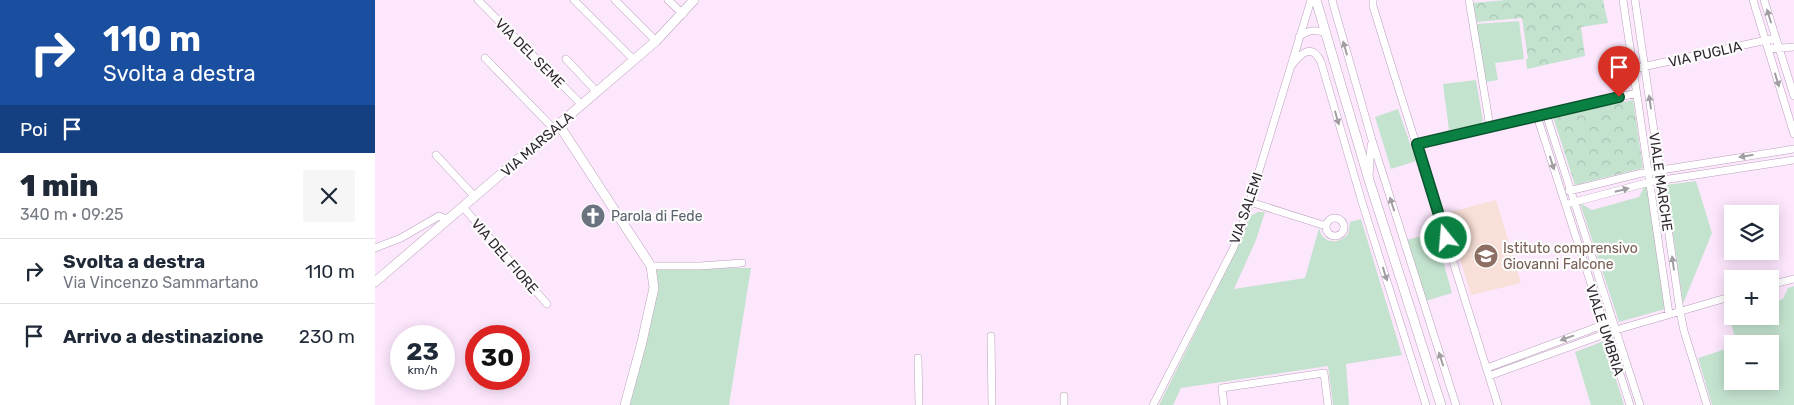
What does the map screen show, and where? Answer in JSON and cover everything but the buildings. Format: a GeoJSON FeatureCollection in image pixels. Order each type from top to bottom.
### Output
{"type":"FeatureCollection","features":[{"type":"Feature","properties":{"kind":"main road","name":"VIA MARSALA"},"geometry":{"type":"LineString","coordinates":[[375,282],[656,42],[694,0]]}},
{"type":"Feature","properties":{"kind":"main road"},"geometry":{"type":"LineString","coordinates":[[1316,0],[1369,180],[1441,405]]}},
{"type":"Feature","properties":{"kind":"main road"},"geometry":{"type":"LineString","coordinates":[[556,127],[651,266],[654,288],[638,360],[625,405]]}},
{"type":"Feature","properties":{"kind":"street","name":"VIA DEL SEME"},"geometry":{"type":"LineString","coordinates":[[478,0],[582,105]]}},
{"type":"Feature","properties":{"kind":"street"},"geometry":{"type":"LineString","coordinates":[[574,0],[634,60]]}},
{"type":"Feature","properties":{"kind":"street"},"geometry":{"type":"LineString","coordinates":[[615,0],[656,42]]}},
{"type":"Feature","properties":{"kind":"street"},"geometry":{"type":"LineString","coordinates":[[668,0],[683,14]]}},
{"type":"Feature","properties":{"kind":"street"},"geometry":{"type":"LineString","coordinates":[[1304,21],[1306,0]]}},
{"type":"Feature","properties":{"kind":"street","name":"VIA SALEMI"},"geometry":{"type":"LineString","coordinates":[[1153,405],[1233,249],[1311,0]]}},
{"type":"Feature","properties":{"kind":"street"},"geometry":{"type":"LineString","coordinates":[[1332,0],[1371,140],[1456,405]]}},
{"type":"Feature","properties":{"kind":"street"},"geometry":{"type":"LineString","coordinates":[[1373,0],[1373,6],[1384,42],[1498,405]]}},
{"type":"Feature","properties":{"kind":"street"},"geometry":{"type":"LineString","coordinates":[[1469,0],[1490,127]]}},
{"type":"Feature","properties":{"kind":"street","name":"VIALE MARCHE"},"geometry":{"type":"LineString","coordinates":[[1623,0],[1667,298],[1675,313]]}},
{"type":"Feature","properties":{"kind":"street","name":"VIALE MARCHE"},"geometry":{"type":"LineString","coordinates":[[1635,0],[1661,181],[1675,313]]}},
{"type":"Feature","properties":{"kind":"street"},"geometry":{"type":"LineString","coordinates":[[1753,0],[1794,134]]}},
{"type":"Feature","properties":{"kind":"street"},"geometry":{"type":"LineString","coordinates":[[1764,0],[1794,96]]}},
{"type":"Feature","properties":{"kind":"street"},"geometry":{"type":"LineString","coordinates":[[1626,15],[1637,14]]}},
{"type":"Feature","properties":{"kind":"street"},"geometry":{"type":"LineString","coordinates":[[1627,25],[1638,23]]}},
{"type":"Feature","properties":{"kind":"street"},"geometry":{"type":"LineString","coordinates":[[1299,37],[1308,31],[1314,30],[1326,33]]}},
{"type":"Feature","properties":{"kind":"street","name":"VIA PUGLIA"},"geometry":{"type":"LineString","coordinates":[[1633,69],[1776,38]]}},
{"type":"Feature","properties":{"kind":"street"},"geometry":{"type":"LineString","coordinates":[[1768,49],[1794,47]]}},
{"type":"Feature","properties":{"kind":"street"},"geometry":{"type":"LineString","coordinates":[[1290,67],[1300,54],[1306,52],[1318,55],[1321,62],[1362,202],[1426,405]]}},
{"type":"Feature","properties":{"kind":"street"},"geometry":{"type":"LineString","coordinates":[[485,58],[556,127]]}},
{"type":"Feature","properties":{"kind":"street"},"geometry":{"type":"LineString","coordinates":[[566,59],[597,92]]}},
{"type":"Feature","properties":{"kind":"street"},"geometry":{"type":"LineString","coordinates":[[1417,144],[1637,93]]}},
{"type":"Feature","properties":{"kind":"street","name":"VIALE UMBRIA"},"geometry":{"type":"LineString","coordinates":[[1546,114],[1640,405]]}},
{"type":"Feature","properties":{"kind":"street","name":"VIALE UMBRIA"},"geometry":{"type":"LineString","coordinates":[[1537,116],[1629,403],[1637,397]]}},
{"type":"Feature","properties":{"kind":"street"},"geometry":{"type":"LineString","coordinates":[[1369,180],[1371,140]]}},
{"type":"Feature","properties":{"kind":"street"},"geometry":{"type":"LineString","coordinates":[[1562,193],[1648,172],[1794,148]]}},
{"type":"Feature","properties":{"kind":"street"},"geometry":{"type":"LineString","coordinates":[[437,155],[475,197]]}},
{"type":"Feature","properties":{"kind":"street"},"geometry":{"type":"LineString","coordinates":[[1565,204],[1650,182],[1794,162]]}},
{"type":"Feature","properties":{"kind":"street"},"geometry":{"type":"LineString","coordinates":[[1249,202],[1326,226]]}},
{"type":"Feature","properties":{"kind":"street","name":"VIA DEL FIORE"},"geometry":{"type":"LineString","coordinates":[[463,207],[547,304]]}},
{"type":"Feature","properties":{"kind":"street"},"geometry":{"type":"LineString","coordinates":[[375,248],[401,238],[439,216],[448,220]]}},
{"type":"Feature","properties":{"kind":"street"},"geometry":{"type":"LineString","coordinates":[[651,266],[700,266],[742,263]]}},
{"type":"Feature","properties":{"kind":"street"},"geometry":{"type":"LineString","coordinates":[[1779,283],[1794,278]]}},
{"type":"Feature","properties":{"kind":"street"},"geometry":{"type":"LineString","coordinates":[[1489,376],[1616,330],[1724,299]]}},
{"type":"Feature","properties":{"kind":"street"},"geometry":{"type":"LineString","coordinates":[[1675,313],[1684,331],[1707,405]]}},
{"type":"Feature","properties":{"kind":"street"},"geometry":{"type":"LineString","coordinates":[[1487,368],[1613,322]]}},
{"type":"Feature","properties":{"kind":"street"},"geometry":{"type":"LineString","coordinates":[[991,336],[992,405]]}},
{"type":"Feature","properties":{"kind":"street"},"geometry":{"type":"LineString","coordinates":[[1546,346],[1549,354]]}},
{"type":"Feature","properties":{"kind":"street"},"geometry":{"type":"LineString","coordinates":[[918,358],[919,405]]}},
{"type":"Feature","properties":{"kind":"street"},"geometry":{"type":"LineString","coordinates":[[1224,405],[1222,388],[1323,373],[1328,405]]}},
{"type":"Feature","properties":{"kind":"street"},"geometry":{"type":"LineString","coordinates":[[1064,396],[1064,405]]}},
{"type":"Feature","properties":{"kind":"shaded area","name":"Istituto comprensivo Giovanni Falcone"},"geometry":{"type":"Polygon","coordinates":[[[1496,200],[1521,283],[1471,295],[1446,213],[1496,200]]]}},
{"type":"Feature","properties":{"kind":"green space"},"geometry":{"type":"Polygon","coordinates":[[[1506,0],[1603,0],[1608,23],[1581,27],[1585,56],[1527,69],[1526,59],[1528,59],[1522,18],[1477,22],[1473,3],[1506,0]]]}},
{"type":"Feature","properties":{"kind":"green space"},"geometry":{"type":"Polygon","coordinates":[[[1519,21],[1524,59],[1495,63],[1498,80],[1486,82],[1476,24],[1519,21]]]}},
{"type":"Feature","properties":{"kind":"green space"},"geometry":{"type":"Polygon","coordinates":[[[1476,80],[1483,121],[1478,125],[1449,130],[1443,84],[1476,80]]]}},
{"type":"Feature","properties":{"kind":"green space"},"geometry":{"type":"Polygon","coordinates":[[[1633,100],[1643,168],[1575,185],[1553,117],[1633,100]]]}},
{"type":"Feature","properties":{"kind":"green space"},"geometry":{"type":"Polygon","coordinates":[[[1398,109],[1416,161],[1391,169],[1375,117],[1398,109]]]}},
{"type":"Feature","properties":{"kind":"green space"},"geometry":{"type":"Polygon","coordinates":[[[1696,181],[1712,233],[1683,304],[1666,185],[1696,181]]]}},
{"type":"Feature","properties":{"kind":"green space"},"geometry":{"type":"Polygon","coordinates":[[[1647,186],[1665,309],[1619,322],[1580,203],[1592,210],[1639,197],[1644,187],[1647,186]]]}},
{"type":"Feature","properties":{"kind":"green space"},"geometry":{"type":"Polygon","coordinates":[[[1258,212],[1265,212],[1256,240],[1234,289],[1305,278],[1319,228],[1327,240],[1340,240],[1348,234],[1350,222],[1361,219],[1402,355],[1346,364],[1349,405],[1333,405],[1328,366],[1181,388],[1173,405],[1159,405],[1226,271],[1250,216],[1258,212]]]}},
{"type":"Feature","properties":{"kind":"green space"},"geometry":{"type":"Polygon","coordinates":[[[1435,232],[1452,293],[1426,301],[1407,240],[1435,232]]]}},
{"type":"Feature","properties":{"kind":"green space"},"geometry":{"type":"Polygon","coordinates":[[[656,268],[751,268],[729,405],[628,405],[657,282],[656,268]]]}},
{"type":"Feature","properties":{"kind":"green space"},"geometry":{"type":"Polygon","coordinates":[[[1794,286],[1794,405],[1712,405],[1698,358],[1724,350],[1724,390],[1779,390],[1779,335],[1734,335],[1732,325],[1779,325],[1779,300],[1783,299],[1788,288],[1794,286]]]}},
{"type":"Feature","properties":{"kind":"green space"},"geometry":{"type":"Polygon","coordinates":[[[1604,341],[1624,405],[1591,405],[1575,352],[1604,341]]]}},
{"type":"Feature","properties":{"kind":"place","name":"Parola di Fede"},"geometry":{"type":"Point","coordinates":[593,216]}},
{"type":"Feature","properties":{"kind":"place","name":"Istituto comprensivo Giovanni Falcone"},"geometry":{"type":"Point","coordinates":[1486,256]}},
{"type":"Feature","properties":{"kind":"route"},"geometry":{"type":"LineString","coordinates":[[1446,238],[1417,144],[1619,97]]}}]}
